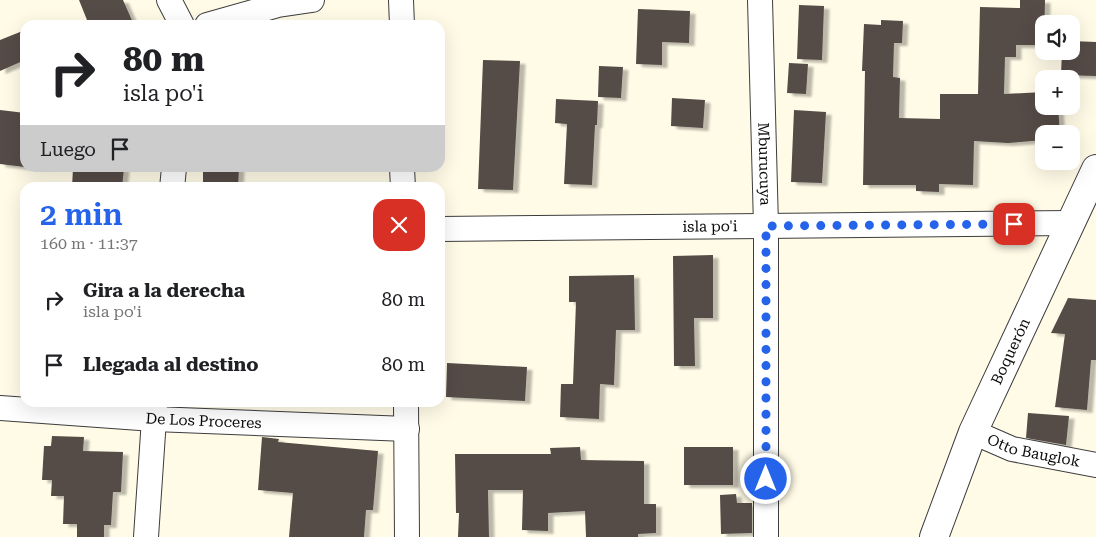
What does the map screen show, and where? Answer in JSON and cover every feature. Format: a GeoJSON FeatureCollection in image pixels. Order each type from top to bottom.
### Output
{"type":"FeatureCollection","features":[{"type":"Feature","properties":{"kind":"street"},"geometry":{"type":"LineString","coordinates":[[169,0],[179,20]]}},
{"type":"Feature","properties":{"kind":"street"},"geometry":{"type":"LineString","coordinates":[[225,20],[278,5],[312,0]]}},
{"type":"Feature","properties":{"kind":"street"},"geometry":{"type":"LineString","coordinates":[[401,0],[402,20]]}},
{"type":"Feature","properties":{"kind":"street","name":"Mburucuya"},"geometry":{"type":"LineString","coordinates":[[760,0],[766,226],[766,537]]}},
{"type":"Feature","properties":{"kind":"street","name":"Boquerón"},"geometry":{"type":"LineString","coordinates":[[934,537],[973,432],[1096,169]]}},
{"type":"Feature","properties":{"kind":"street","name":"isla po'i"},"geometry":{"type":"LineString","coordinates":[[445,229],[1071,224]]}},
{"type":"Feature","properties":{"kind":"street"},"geometry":{"type":"LineString","coordinates":[[406,407],[407,537]]}},
{"type":"Feature","properties":{"kind":"street","name":"De Los Proceres"},"geometry":{"type":"LineString","coordinates":[[0,408],[154,411],[407,429]]}},
{"type":"Feature","properties":{"kind":"street"},"geometry":{"type":"LineString","coordinates":[[146,537],[154,411]]}},
{"type":"Feature","properties":{"kind":"street","name":"Otto Bauglok"},"geometry":{"type":"LineString","coordinates":[[973,432],[1012,449],[1096,465]]}},
{"type":"Feature","properties":{"kind":"building"},"geometry":{"type":"Polygon","coordinates":[[[79,0],[123,0],[132,20],[87,20],[79,0]]]}},
{"type":"Feature","properties":{"kind":"building"},"geometry":{"type":"Polygon","coordinates":[[[1020,0],[1045,0],[1045,15],[1035,15],[1035,45],[1016,45],[1016,57],[1005,57],[1004,94],[1035,92],[1035,115],[1059,115],[1059,125],[1035,125],[1035,141],[1008,143],[974,141],[973,185],[939,184],[939,192],[916,191],[916,185],[863,185],[865,71],[862,71],[864,24],[881,25],[881,20],[903,21],[902,43],[894,43],[893,77],[900,78],[899,118],[940,119],[940,94],[978,94],[980,7],[1020,8],[1020,0]]]}},
{"type":"Feature","properties":{"kind":"building"},"geometry":{"type":"Polygon","coordinates":[[[799,5],[824,6],[822,60],[797,59],[799,5]]]}},
{"type":"Feature","properties":{"kind":"building"},"geometry":{"type":"Polygon","coordinates":[[[638,9],[690,11],[689,43],[662,42],[662,65],[636,64],[638,9]]]}},
{"type":"Feature","properties":{"kind":"building"},"geometry":{"type":"Polygon","coordinates":[[[20,32],[20,62],[0,71],[0,40],[20,32]]]}},
{"type":"Feature","properties":{"kind":"building"},"geometry":{"type":"Polygon","coordinates":[[[1080,41],[1096,42],[1096,76],[1080,76],[1080,70],[1061,70],[1062,60],[1080,60],[1080,41]]]}},
{"type":"Feature","properties":{"kind":"building"},"geometry":{"type":"Polygon","coordinates":[[[483,60],[520,61],[513,190],[478,189],[483,60]]]}},
{"type":"Feature","properties":{"kind":"building"},"geometry":{"type":"Polygon","coordinates":[[[789,63],[808,64],[806,94],[787,93],[789,63]]]}},
{"type":"Feature","properties":{"kind":"building"},"geometry":{"type":"Polygon","coordinates":[[[599,66],[623,67],[621,98],[598,97],[599,66]]]}},
{"type":"Feature","properties":{"kind":"building"},"geometry":{"type":"Polygon","coordinates":[[[672,98],[705,100],[703,128],[671,126],[672,98]]]}},
{"type":"Feature","properties":{"kind":"building"},"geometry":{"type":"Polygon","coordinates":[[[556,99],[598,101],[592,185],[564,184],[567,124],[555,123],[556,99]]]}},
{"type":"Feature","properties":{"kind":"building"},"geometry":{"type":"Polygon","coordinates":[[[0,110],[20,112],[20,166],[0,164],[0,110]]]}},
{"type":"Feature","properties":{"kind":"building"},"geometry":{"type":"Polygon","coordinates":[[[794,110],[826,112],[822,183],[791,182],[794,110]]]}},
{"type":"Feature","properties":{"kind":"building"},"geometry":{"type":"Polygon","coordinates":[[[73,172],[124,172],[123,182],[72,182],[73,172]]]}},
{"type":"Feature","properties":{"kind":"building"},"geometry":{"type":"Polygon","coordinates":[[[203,172],[239,172],[238,182],[203,182],[203,172]]]}},
{"type":"Feature","properties":{"kind":"building"},"geometry":{"type":"Polygon","coordinates":[[[713,255],[713,318],[694,318],[695,366],[674,366],[673,256],[713,255]]]}},
{"type":"Feature","properties":{"kind":"building"},"geometry":{"type":"Polygon","coordinates":[[[634,275],[635,330],[616,330],[614,385],[600,384],[599,419],[560,417],[561,384],[573,384],[576,302],[569,302],[569,276],[634,275]]]}},
{"type":"Feature","properties":{"kind":"building"},"geometry":{"type":"Polygon","coordinates":[[[1068,298],[1096,300],[1096,360],[1091,360],[1087,410],[1055,407],[1065,334],[1051,333],[1068,298]]]}},
{"type":"Feature","properties":{"kind":"building"},"geometry":{"type":"Polygon","coordinates":[[[447,363],[527,367],[525,401],[446,397],[447,363]]]}},
{"type":"Feature","properties":{"kind":"building"},"geometry":{"type":"Polygon","coordinates":[[[1028,413],[1069,416],[1066,445],[1026,438],[1028,413]]]}},
{"type":"Feature","properties":{"kind":"building"},"geometry":{"type":"Polygon","coordinates":[[[52,436],[84,437],[83,451],[123,452],[121,492],[113,492],[111,525],[104,525],[104,537],[77,537],[77,524],[63,524],[64,496],[51,496],[52,480],[42,480],[44,446],[51,446],[52,436]]]}},
{"type":"Feature","properties":{"kind":"building"},"geometry":{"type":"Polygon","coordinates":[[[262,437],[279,439],[278,442],[378,451],[373,510],[366,510],[364,537],[289,537],[293,493],[258,490],[262,437]]]}},
{"type":"Feature","properties":{"kind":"building"},"geometry":{"type":"Polygon","coordinates":[[[580,447],[581,460],[644,461],[644,504],[656,504],[656,533],[638,534],[638,537],[586,537],[585,511],[548,513],[548,531],[522,530],[523,490],[488,490],[489,537],[458,537],[459,513],[456,513],[455,454],[551,454],[550,448],[580,447]]]}},
{"type":"Feature","properties":{"kind":"building"},"geometry":{"type":"Polygon","coordinates":[[[684,447],[733,447],[733,485],[684,485],[684,447]]]}},
{"type":"Feature","properties":{"kind":"building"},"geometry":{"type":"Polygon","coordinates":[[[736,494],[737,503],[752,503],[752,533],[721,534],[720,495],[736,494]]]}},
{"type":"Feature","properties":{"kind":"route"},"geometry":{"type":"LineString","coordinates":[[766,479],[766,226],[1014,224]]}}]}
